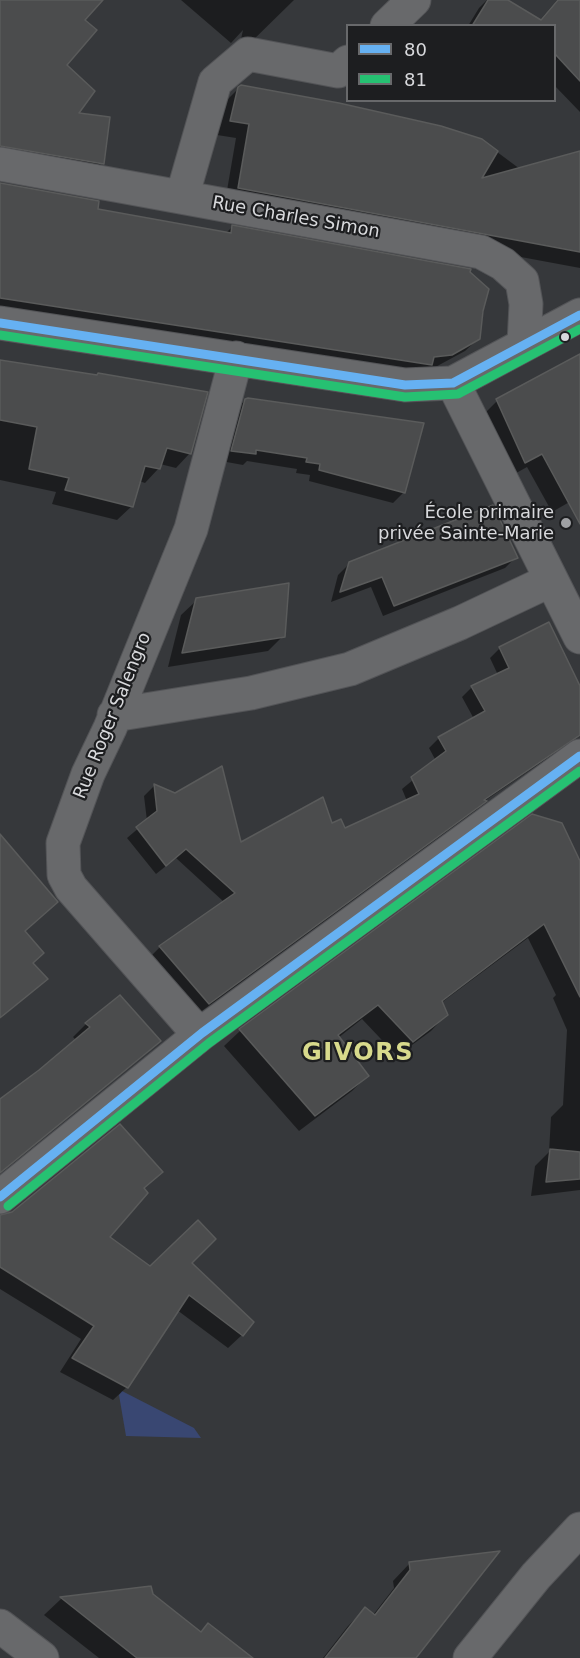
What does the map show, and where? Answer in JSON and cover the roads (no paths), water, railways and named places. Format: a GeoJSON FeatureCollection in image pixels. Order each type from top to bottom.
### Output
{"type":"FeatureCollection","features":[{"type":"Feature","properties":{"kind":"street"},"geometry":{"type":"LineString","coordinates":[[389,24],[414,0]]}},
{"type":"Feature","properties":{"kind":"street"},"geometry":{"type":"LineString","coordinates":[[182,198],[215,82],[248,54],[338,71],[346,64]]}},
{"type":"Feature","properties":{"kind":"street","name":"Rue Charles Simon"},"geometry":{"type":"LineString","coordinates":[[0,164],[482,252],[503,264],[522,281],[526,304],[524,344]]}},
{"type":"Feature","properties":{"kind":"street"},"geometry":{"type":"LineString","coordinates":[[0,323],[405,385],[453,383],[580,315]]}},
{"type":"Feature","properties":{"kind":"street","name":"Rue Roger Salengro"},"geometry":{"type":"LineString","coordinates":[[202,1033],[189,1023],[71,888],[64,875],[63,843],[88,774],[110,728],[190,529],[236,358]]}},
{"type":"Feature","properties":{"kind":"street"},"geometry":{"type":"LineString","coordinates":[[453,383],[580,637]]}},
{"type":"Feature","properties":{"kind":"street"},"geometry":{"type":"LineString","coordinates":[[114,715],[251,693],[350,669],[460,623],[551,580]]}},
{"type":"Feature","properties":{"kind":"street"},"geometry":{"type":"LineString","coordinates":[[0,1197],[202,1033],[580,756]]}},
{"type":"Feature","properties":{"kind":"street"},"geometry":{"type":"LineString","coordinates":[[470,1658],[536,1576],[580,1529]]}},
{"type":"Feature","properties":{"kind":"street"},"geometry":{"type":"LineString","coordinates":[[0,1626],[42,1658]]}},
{"type":"Feature","properties":{"kind":"place","name":"École primaire privée Sainte-Marie"},"geometry":{"type":"Point","coordinates":[566,523]}},
{"type":"Feature","properties":{"kind":"district","name":"GIVORS"},"geometry":{"type":"Point","coordinates":[358,1054]}}]}
